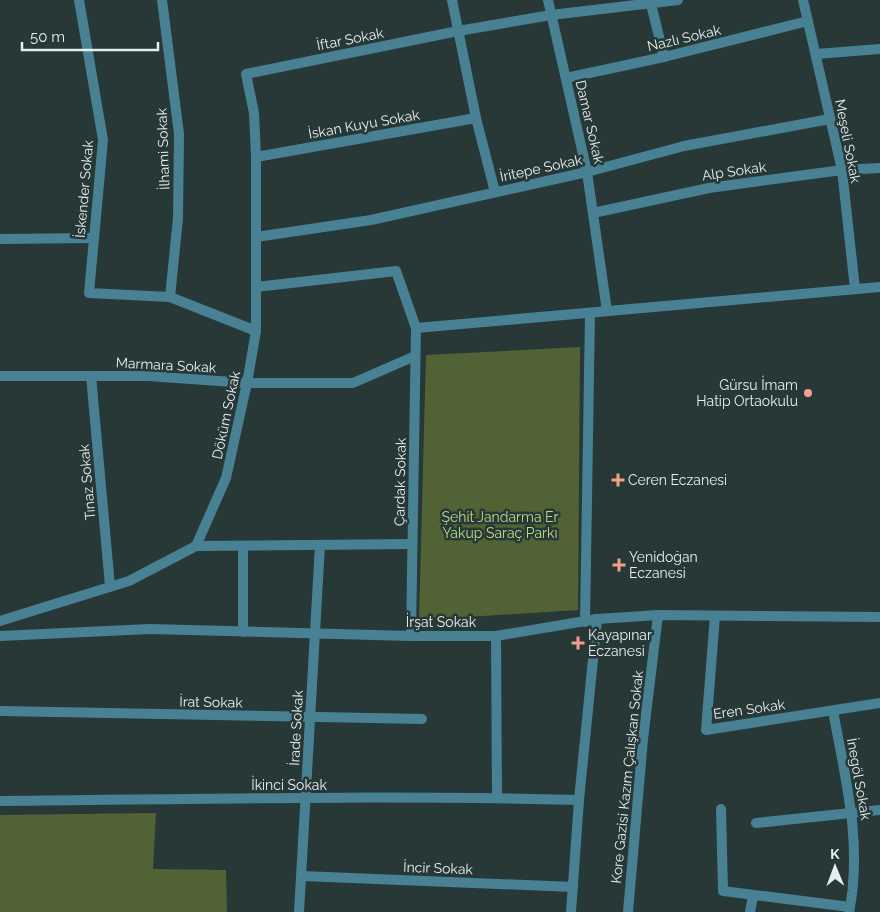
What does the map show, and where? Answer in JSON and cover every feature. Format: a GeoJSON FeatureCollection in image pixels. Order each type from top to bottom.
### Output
{"type":"FeatureCollection","features":[{"type":"Feature","properties":{"kind":"street","name":"İskender Sokak"},"geometry":{"type":"LineString","coordinates":[[80,0],[103,140],[89,293],[170,297]]}},
{"type":"Feature","properties":{"kind":"street","name":"İlhami Sokak"},"geometry":{"type":"LineString","coordinates":[[162,0],[179,134],[178,218],[170,297]]}},
{"type":"Feature","properties":{"kind":"street"},"geometry":{"type":"LineString","coordinates":[[452,0],[476,118],[495,192]]}},
{"type":"Feature","properties":{"kind":"street","name":"Damar Sokak"},"geometry":{"type":"LineString","coordinates":[[548,0],[587,172],[607,311]]}},
{"type":"Feature","properties":{"kind":"street","name":"İftar Sokak"},"geometry":{"type":"LineString","coordinates":[[246,74],[458,31],[551,15],[678,0]]}},
{"type":"Feature","properties":{"kind":"street","name":"Meşeli Sokak"},"geometry":{"type":"LineString","coordinates":[[803,0],[842,170],[855,289]]}},
{"type":"Feature","properties":{"kind":"street"},"geometry":{"type":"LineString","coordinates":[[651,4],[664,57]]}},
{"type":"Feature","properties":{"kind":"street","name":"Nazlı Sokak"},"geometry":{"type":"LineString","coordinates":[[566,78],[664,57],[808,22]]}},
{"type":"Feature","properties":{"kind":"street"},"geometry":{"type":"LineString","coordinates":[[816,54],[880,50]]}},
{"type":"Feature","properties":{"kind":"street","name":"Döküm Sokak"},"geometry":{"type":"LineString","coordinates":[[196,546],[226,478],[247,383],[256,331],[256,157],[254,113],[246,74]]}},
{"type":"Feature","properties":{"kind":"street","name":"İskan Kuyu Sokak"},"geometry":{"type":"LineString","coordinates":[[256,157],[476,118]]}},
{"type":"Feature","properties":{"kind":"street","name":"İritepe Sokak"},"geometry":{"type":"LineString","coordinates":[[256,237],[370,220],[587,172],[684,146],[830,119]]}},
{"type":"Feature","properties":{"kind":"street","name":"Alp Sokak"},"geometry":{"type":"LineString","coordinates":[[593,213],[709,188],[842,170],[880,168]]}},
{"type":"Feature","properties":{"kind":"street"},"geometry":{"type":"LineString","coordinates":[[0,239],[94,238]]}},
{"type":"Feature","properties":{"kind":"street"},"geometry":{"type":"LineString","coordinates":[[256,287],[396,271],[416,328],[880,287]]}},
{"type":"Feature","properties":{"kind":"street"},"geometry":{"type":"LineString","coordinates":[[170,297],[256,331]]}},
{"type":"Feature","properties":{"kind":"street"},"geometry":{"type":"LineString","coordinates":[[585,622],[590,313]]}},
{"type":"Feature","properties":{"kind":"street","name":"Çardak Sokak"},"geometry":{"type":"LineString","coordinates":[[411,636],[416,328]]}},
{"type":"Feature","properties":{"kind":"street","name":"Marmara Sokak"},"geometry":{"type":"LineString","coordinates":[[0,376],[148,376],[247,383],[353,383],[415,356]]}},
{"type":"Feature","properties":{"kind":"street","name":"Tınaz Sokak"},"geometry":{"type":"LineString","coordinates":[[90,376],[110,586]]}},
{"type":"Feature","properties":{"kind":"street"},"geometry":{"type":"LineString","coordinates":[[0,621],[129,580],[196,546],[412,544]]}},
{"type":"Feature","properties":{"kind":"street","name":"İrade Sokak"},"geometry":{"type":"LineString","coordinates":[[299,912],[320,545]]}},
{"type":"Feature","properties":{"kind":"street"},"geometry":{"type":"LineString","coordinates":[[243,546],[243,632]]}},
{"type":"Feature","properties":{"kind":"street","name":"İrşat Sokak"},"geometry":{"type":"LineString","coordinates":[[0,636],[150,630],[496,636],[597,619],[658,615],[880,617]]}},
{"type":"Feature","properties":{"kind":"street","name":"Kore Gazisi Kazım Çalışkan Sokak"},"geometry":{"type":"LineString","coordinates":[[628,912],[643,739],[658,615]]}},
{"type":"Feature","properties":{"kind":"street","name":"Eren Sokak"},"geometry":{"type":"LineString","coordinates":[[715,616],[706,730],[880,703]]}},
{"type":"Feature","properties":{"kind":"street"},"geometry":{"type":"LineString","coordinates":[[571,912],[579,800],[597,619]]}},
{"type":"Feature","properties":{"kind":"street"},"geometry":{"type":"LineString","coordinates":[[496,636],[497,798]]}},
{"type":"Feature","properties":{"kind":"street","name":"İrat Sokak"},"geometry":{"type":"LineString","coordinates":[[0,711],[422,719]]}},
{"type":"Feature","properties":{"kind":"street","name":"İnegöl Sokak"},"geometry":{"type":"LineString","coordinates":[[832,711],[852,814],[855,861],[849,910]]}},
{"type":"Feature","properties":{"kind":"street","name":"İkinci Sokak"},"geometry":{"type":"LineString","coordinates":[[0,801],[306,798],[579,800]]}},
{"type":"Feature","properties":{"kind":"street"},"geometry":{"type":"LineString","coordinates":[[721,809],[723,891],[849,910]]}},
{"type":"Feature","properties":{"kind":"street"},"geometry":{"type":"LineString","coordinates":[[756,823],[880,810]]}},
{"type":"Feature","properties":{"kind":"street","name":"İncir Sokak"},"geometry":{"type":"LineString","coordinates":[[302,876],[573,887]]}},
{"type":"Feature","properties":{"kind":"street"},"geometry":{"type":"LineString","coordinates":[[750,912],[752,896]]}},
{"type":"Feature","properties":{"kind":"green space","name":"Şehit Jandarma Er Yakup Saraç Parkı"},"geometry":{"type":"Polygon","coordinates":[[[580,347],[578,610],[419,620],[426,355],[580,347]]]}},
{"type":"Feature","properties":{"kind":"green space"},"geometry":{"type":"Polygon","coordinates":[[[156,813],[153,869],[226,870],[227,912],[0,912],[0,815],[156,813]]]}},
{"type":"Feature","properties":{"kind":"place","name":"Gürsu İmam Hatip Ortaokulu"},"geometry":{"type":"Point","coordinates":[808,393]}},
{"type":"Feature","properties":{"kind":"place","name":"Ceren Eczanesi"},"geometry":{"type":"Point","coordinates":[618,480]}},
{"type":"Feature","properties":{"kind":"place","name":"Yenidoğan Eczanesi"},"geometry":{"type":"Point","coordinates":[619,565]}},
{"type":"Feature","properties":{"kind":"place","name":"Kayapınar Eczanesi"},"geometry":{"type":"Point","coordinates":[578,643]}}]}
